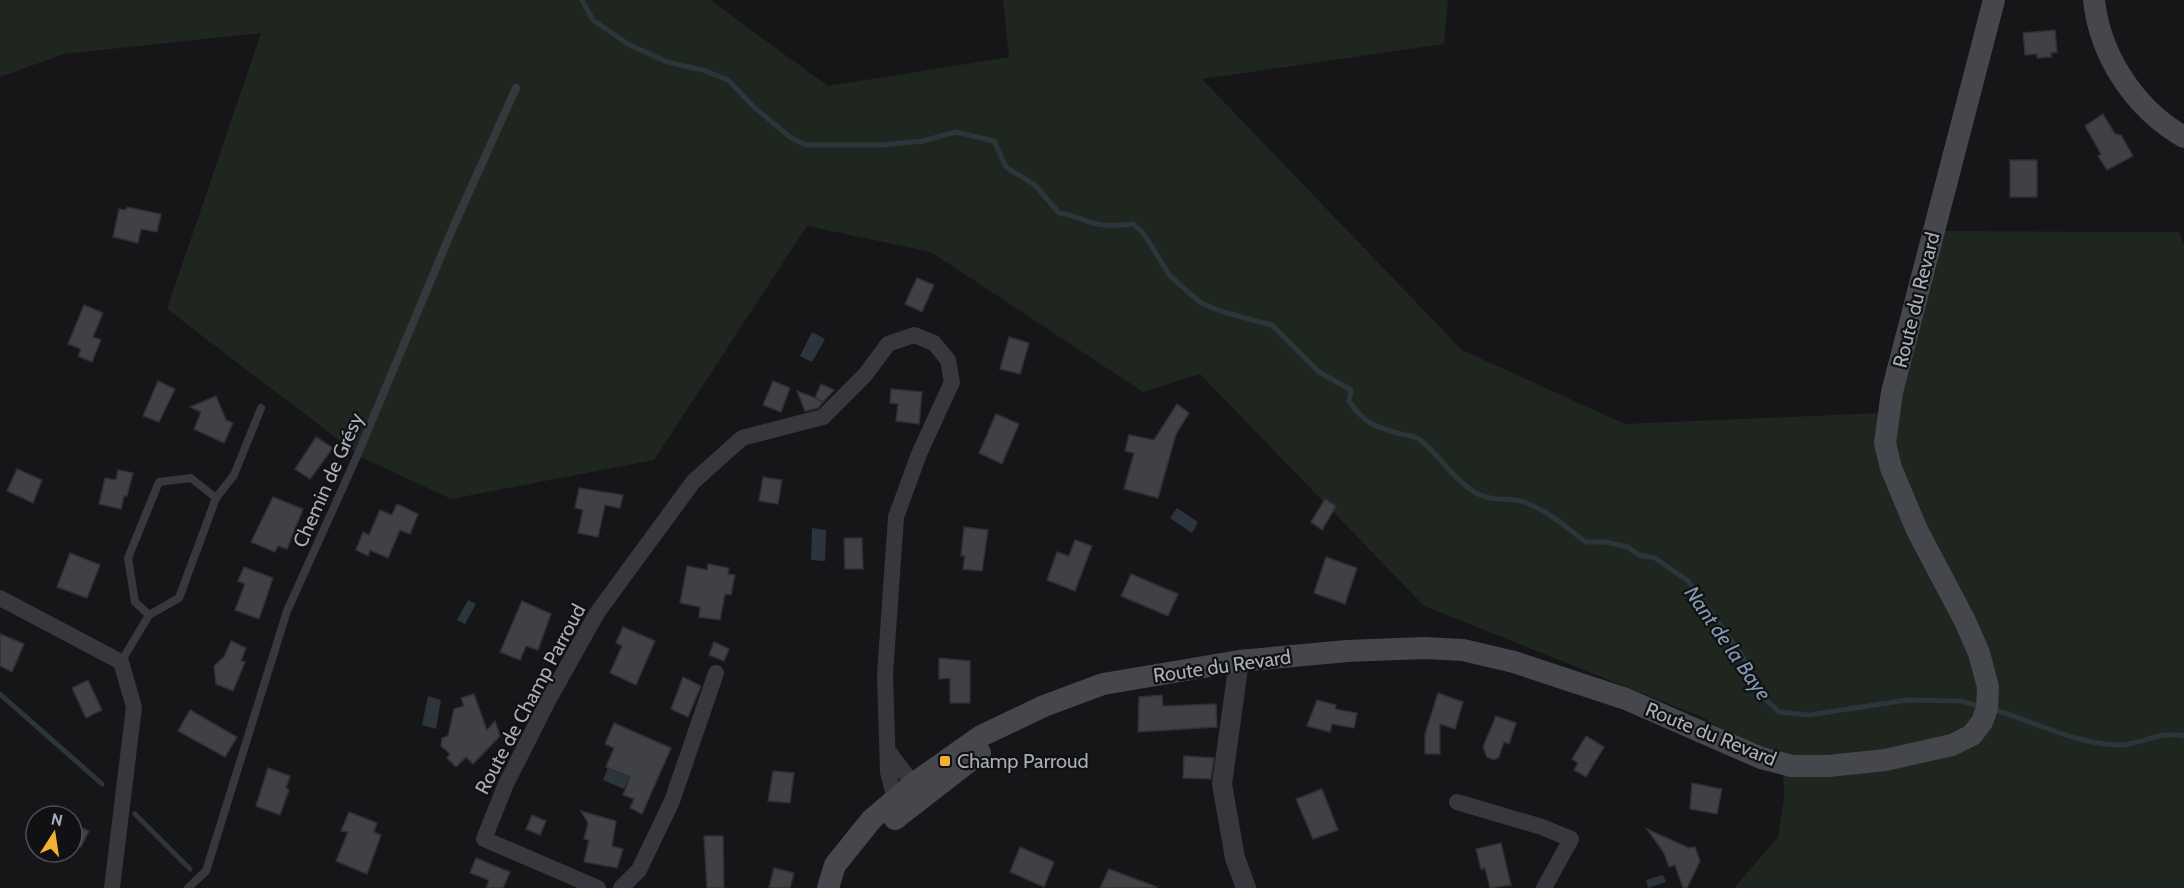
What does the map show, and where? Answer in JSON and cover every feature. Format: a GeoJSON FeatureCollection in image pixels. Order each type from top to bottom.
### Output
{"type":"FeatureCollection","features":[{"type":"Feature","properties":{"kind":"main road","name":"Route du Revard"},"geometry":{"type":"LineString","coordinates":[[828,888],[835,865],[872,819],[906,797],[981,736],[1044,706],[1103,684],[1239,661],[1347,651],[1424,648],[1463,650],[1514,662],[1626,699],[1761,758],[1792,766],[1829,766],[1928,752],[1952,746],[1977,730],[1986,715],[1988,687],[1979,653],[1900,495],[1885,443],[1892,392],[1994,0]]}},
{"type":"Feature","properties":{"kind":"main road"},"geometry":{"type":"LineString","coordinates":[[2094,0],[2101,36],[2120,76],[2151,113],[2184,137]]}},
{"type":"Feature","properties":{"kind":"main road","name":"Route du Revard"},"geometry":{"type":"LineString","coordinates":[[832,888],[865,843],[906,797]]}},
{"type":"Feature","properties":{"kind":"street","name":"Route de Champ Parroud"},"geometry":{"type":"LineString","coordinates":[[598,888],[484,839],[506,784],[597,613],[693,482],[742,438],[823,417],[865,375],[888,344],[914,335],[934,343],[948,360],[952,382],[919,454],[896,518],[885,674],[888,772],[891,795],[906,797]]}},
{"type":"Feature","properties":{"kind":"street"},"geometry":{"type":"LineString","coordinates":[[0,598],[121,662],[134,707],[112,888]]}},
{"type":"Feature","properties":{"kind":"street"},"geometry":{"type":"LineString","coordinates":[[1239,661],[1222,784],[1236,858],[1246,888]]}},
{"type":"Feature","properties":{"kind":"street"},"geometry":{"type":"LineString","coordinates":[[621,888],[639,870],[672,801],[716,673]]}},
{"type":"Feature","properties":{"kind":"street"},"geometry":{"type":"LineString","coordinates":[[889,752],[906,797]]}},
{"type":"Feature","properties":{"kind":"street"},"geometry":{"type":"LineString","coordinates":[[1457,802],[1542,826],[1571,839],[1544,888]]}},
{"type":"Feature","properties":{"kind":"lane","name":"Chemin de Grésy"},"geometry":{"type":"LineString","coordinates":[[188,888],[206,872],[287,611],[357,456],[452,230],[516,88]]}},
{"type":"Feature","properties":{"kind":"lane"},"geometry":{"type":"LineString","coordinates":[[121,662],[149,615],[179,598],[216,498],[234,475],[261,408]]}},
{"type":"Feature","properties":{"kind":"lane"},"geometry":{"type":"LineString","coordinates":[[149,615],[135,602],[128,558],[159,482],[191,478],[216,498]]}},
{"type":"Feature","properties":{"kind":"shaded area"},"geometry":{"type":"Polygon","coordinates":[[[0,0],[710,0],[828,86],[1009,57],[1003,0],[1448,0],[1444,44],[1202,79],[1462,350],[1625,424],[1880,413],[1929,231],[2179,232],[2184,245],[2184,888],[1734,888],[1778,837],[1784,799],[1783,768],[1704,718],[1424,606],[1200,374],[1143,392],[931,252],[807,226],[654,460],[451,499],[361,457],[167,309],[261,33],[64,54],[0,77],[0,0]]]}},
{"type":"Feature","properties":{"kind":"shaded area"},"geometry":{"type":"Polygon","coordinates":[[[812,332],[825,339],[812,362],[800,356],[812,332]]]}},
{"type":"Feature","properties":{"kind":"shaded area"},"geometry":{"type":"Polygon","coordinates":[[[1177,508],[1198,522],[1192,533],[1170,518],[1177,508]]]}},
{"type":"Feature","properties":{"kind":"shaded area"},"geometry":{"type":"Polygon","coordinates":[[[812,528],[826,530],[825,561],[811,560],[812,528]]]}},
{"type":"Feature","properties":{"kind":"shaded area"},"geometry":{"type":"Polygon","coordinates":[[[468,600],[476,604],[465,624],[457,620],[468,600]]]}},
{"type":"Feature","properties":{"kind":"shaded area"},"geometry":{"type":"Polygon","coordinates":[[[428,696],[441,700],[436,729],[422,725],[428,696]]]}},
{"type":"Feature","properties":{"kind":"shaded area"},"geometry":{"type":"Polygon","coordinates":[[[608,768],[629,777],[624,789],[603,780],[608,768]]]}},
{"type":"Feature","properties":{"kind":"shaded area"},"geometry":{"type":"Polygon","coordinates":[[[1663,875],[1666,882],[1648,888],[1646,880],[1663,875]]]}},
{"type":"Feature","properties":{"kind":"building"},"geometry":{"type":"Polygon","coordinates":[[[2055,30],[2057,52],[2051,53],[2051,57],[2037,58],[2037,54],[2025,55],[2023,33],[2055,30]]]}},
{"type":"Feature","properties":{"kind":"building"},"geometry":{"type":"Polygon","coordinates":[[[2103,114],[2115,134],[2121,135],[2133,156],[2107,170],[2085,126],[2103,114]]]}},
{"type":"Feature","properties":{"kind":"building"},"geometry":{"type":"Polygon","coordinates":[[[2010,160],[2037,160],[2037,197],[2010,197],[2010,160]]]}},
{"type":"Feature","properties":{"kind":"building"},"geometry":{"type":"Polygon","coordinates":[[[127,207],[161,214],[157,232],[141,229],[138,243],[113,237],[119,209],[126,210],[127,207]]]}},
{"type":"Feature","properties":{"kind":"building"},"geometry":{"type":"Polygon","coordinates":[[[917,278],[934,285],[922,312],[905,304],[917,278]]]}},
{"type":"Feature","properties":{"kind":"building"},"geometry":{"type":"Polygon","coordinates":[[[84,305],[103,313],[93,337],[101,340],[92,362],[78,356],[81,349],[68,344],[84,305]]]}},
{"type":"Feature","properties":{"kind":"building"},"geometry":{"type":"Polygon","coordinates":[[[1009,337],[1029,343],[1020,374],[1000,369],[1009,337]]]}},
{"type":"Feature","properties":{"kind":"building"},"geometry":{"type":"Polygon","coordinates":[[[158,381],[175,389],[159,422],[143,416],[158,381]]]}},
{"type":"Feature","properties":{"kind":"building"},"geometry":{"type":"Polygon","coordinates":[[[773,381],[790,388],[781,412],[763,405],[773,381]]]}},
{"type":"Feature","properties":{"kind":"building"},"geometry":{"type":"Polygon","coordinates":[[[821,384],[834,390],[823,402],[815,398],[821,384]]]}},
{"type":"Feature","properties":{"kind":"building"},"geometry":{"type":"Polygon","coordinates":[[[891,389],[922,392],[919,424],[896,421],[898,404],[890,403],[891,389]]]}},
{"type":"Feature","properties":{"kind":"building"},"geometry":{"type":"Polygon","coordinates":[[[797,391],[823,402],[818,408],[805,411],[797,391]]]}},
{"type":"Feature","properties":{"kind":"building"},"geometry":{"type":"Polygon","coordinates":[[[216,396],[226,420],[233,423],[224,443],[194,429],[201,412],[190,407],[216,396]]]}},
{"type":"Feature","properties":{"kind":"building"},"geometry":{"type":"Polygon","coordinates":[[[1177,404],[1189,413],[1176,434],[1158,498],[1124,489],[1134,453],[1125,451],[1129,435],[1154,440],[1177,404]]]}},
{"type":"Feature","properties":{"kind":"building"},"geometry":{"type":"Polygon","coordinates":[[[996,414],[1019,424],[1002,464],[979,453],[996,414]]]}},
{"type":"Feature","properties":{"kind":"building"},"geometry":{"type":"Polygon","coordinates":[[[316,437],[333,448],[310,479],[295,469],[316,437]]]}},
{"type":"Feature","properties":{"kind":"building"},"geometry":{"type":"Polygon","coordinates":[[[17,469],[42,480],[33,503],[7,491],[17,469]]]}},
{"type":"Feature","properties":{"kind":"building"},"geometry":{"type":"Polygon","coordinates":[[[118,470],[133,473],[121,509],[99,504],[105,478],[116,480],[118,470]]]}},
{"type":"Feature","properties":{"kind":"building"},"geometry":{"type":"Polygon","coordinates":[[[763,477],[782,480],[778,504],[759,501],[763,477]]]}},
{"type":"Feature","properties":{"kind":"building"},"geometry":{"type":"Polygon","coordinates":[[[579,488],[623,495],[620,508],[605,505],[598,537],[578,533],[583,510],[575,508],[579,488]]]}},
{"type":"Feature","properties":{"kind":"building"},"geometry":{"type":"Polygon","coordinates":[[[273,497],[303,509],[287,549],[278,546],[275,552],[251,542],[273,497]]]}},
{"type":"Feature","properties":{"kind":"building"},"geometry":{"type":"Polygon","coordinates":[[[1325,499],[1336,506],[1322,530],[1311,522],[1325,499]]]}},
{"type":"Feature","properties":{"kind":"building"},"geometry":{"type":"Polygon","coordinates":[[[397,504],[418,514],[410,534],[400,530],[388,558],[370,550],[368,556],[356,550],[363,532],[369,535],[380,510],[392,515],[397,504]]]}},
{"type":"Feature","properties":{"kind":"building"},"geometry":{"type":"Polygon","coordinates":[[[964,527],[988,530],[982,571],[963,569],[965,556],[961,556],[964,527]]]}},
{"type":"Feature","properties":{"kind":"building"},"geometry":{"type":"Polygon","coordinates":[[[844,538],[862,538],[863,569],[845,569],[844,538]]]}},
{"type":"Feature","properties":{"kind":"building"},"geometry":{"type":"Polygon","coordinates":[[[1075,540],[1092,546],[1075,591],[1047,580],[1057,552],[1069,556],[1075,540]]]}},
{"type":"Feature","properties":{"kind":"building"},"geometry":{"type":"Polygon","coordinates":[[[70,553],[100,565],[87,598],[57,587],[70,553]]]}},
{"type":"Feature","properties":{"kind":"building"},"geometry":{"type":"Polygon","coordinates":[[[1326,557],[1357,568],[1345,604],[1314,593],[1326,557]]]}},
{"type":"Feature","properties":{"kind":"building"},"geometry":{"type":"Polygon","coordinates":[[[708,564],[729,568],[728,574],[735,575],[731,595],[725,594],[720,620],[699,617],[700,607],[680,603],[687,566],[707,570],[708,564]]]}},
{"type":"Feature","properties":{"kind":"building"},"geometry":{"type":"Polygon","coordinates":[[[244,567],[273,578],[259,619],[235,610],[245,584],[238,581],[244,567]]]}},
{"type":"Feature","properties":{"kind":"building"},"geometry":{"type":"Polygon","coordinates":[[[1131,574],[1178,594],[1168,616],[1121,596],[1131,574]]]}},
{"type":"Feature","properties":{"kind":"building"},"geometry":{"type":"Polygon","coordinates":[[[522,601],[551,614],[538,650],[526,646],[520,660],[500,652],[522,601]]]}},
{"type":"Feature","properties":{"kind":"building"},"geometry":{"type":"Polygon","coordinates":[[[623,627],[655,641],[636,685],[610,673],[622,646],[616,643],[623,627]]]}},
{"type":"Feature","properties":{"kind":"building"},"geometry":{"type":"Polygon","coordinates":[[[0,634],[24,644],[12,672],[0,666],[0,634]]]}},
{"type":"Feature","properties":{"kind":"building"},"geometry":{"type":"Polygon","coordinates":[[[231,641],[246,648],[241,661],[245,662],[233,691],[216,684],[214,666],[224,657],[231,641]]]}},
{"type":"Feature","properties":{"kind":"building"},"geometry":{"type":"Polygon","coordinates":[[[714,642],[729,649],[724,661],[709,655],[714,642]]]}},
{"type":"Feature","properties":{"kind":"building"},"geometry":{"type":"Polygon","coordinates":[[[939,658],[970,661],[970,703],[950,703],[950,678],[939,679],[939,658]]]}},
{"type":"Feature","properties":{"kind":"building"},"geometry":{"type":"Polygon","coordinates":[[[683,677],[701,686],[688,717],[671,709],[683,677]]]}},
{"type":"Feature","properties":{"kind":"building"},"geometry":{"type":"Polygon","coordinates":[[[88,680],[102,710],[86,718],[72,688],[88,680]]]}},
{"type":"Feature","properties":{"kind":"building"},"geometry":{"type":"Polygon","coordinates":[[[1438,693],[1463,702],[1455,729],[1440,724],[1440,754],[1425,754],[1425,734],[1438,693]]]}},
{"type":"Feature","properties":{"kind":"building"},"geometry":{"type":"Polygon","coordinates":[[[474,694],[487,730],[495,721],[500,736],[473,764],[466,757],[456,767],[447,758],[450,754],[441,746],[442,738],[448,736],[454,709],[464,706],[461,698],[474,694]]]}},
{"type":"Feature","properties":{"kind":"building"},"geometry":{"type":"Polygon","coordinates":[[[1162,695],[1163,706],[1216,704],[1217,727],[1138,732],[1139,697],[1162,695]]]}},
{"type":"Feature","properties":{"kind":"building"},"geometry":{"type":"Polygon","coordinates":[[[1317,700],[1336,705],[1335,709],[1357,713],[1354,728],[1332,724],[1330,732],[1307,726],[1317,700]]]}},
{"type":"Feature","properties":{"kind":"building"},"geometry":{"type":"Polygon","coordinates":[[[190,710],[237,737],[225,757],[178,731],[190,710]]]}},
{"type":"Feature","properties":{"kind":"building"},"geometry":{"type":"Polygon","coordinates":[[[1496,716],[1516,723],[1509,744],[1504,742],[1499,757],[1494,760],[1487,757],[1483,747],[1496,716]]]}},
{"type":"Feature","properties":{"kind":"building"},"geometry":{"type":"Polygon","coordinates":[[[614,723],[671,748],[642,814],[630,808],[634,799],[623,795],[630,777],[606,767],[614,748],[605,744],[614,723]]]}},
{"type":"Feature","properties":{"kind":"building"},"geometry":{"type":"Polygon","coordinates":[[[1586,736],[1604,747],[1586,777],[1574,770],[1578,763],[1572,759],[1586,736]]]}},
{"type":"Feature","properties":{"kind":"building"},"geometry":{"type":"Polygon","coordinates":[[[1184,756],[1214,758],[1211,779],[1183,778],[1184,756]]]}},
{"type":"Feature","properties":{"kind":"building"},"geometry":{"type":"Polygon","coordinates":[[[268,768],[290,776],[286,788],[289,790],[280,815],[256,806],[268,768]]]}},
{"type":"Feature","properties":{"kind":"building"},"geometry":{"type":"Polygon","coordinates":[[[773,771],[794,773],[790,803],[768,801],[773,771]]]}},
{"type":"Feature","properties":{"kind":"building"},"geometry":{"type":"Polygon","coordinates":[[[1692,783],[1722,789],[1717,814],[1690,809],[1692,783]]]}},
{"type":"Feature","properties":{"kind":"building"},"geometry":{"type":"Polygon","coordinates":[[[1322,789],[1338,830],[1313,839],[1296,799],[1322,789]]]}},
{"type":"Feature","properties":{"kind":"building"},"geometry":{"type":"Polygon","coordinates":[[[581,811],[616,821],[612,846],[623,849],[617,868],[584,862],[589,840],[584,839],[588,823],[581,811]]]}},
{"type":"Feature","properties":{"kind":"building"},"geometry":{"type":"Polygon","coordinates":[[[349,812],[377,823],[374,832],[381,835],[367,874],[336,861],[348,832],[341,831],[349,812]]]}},
{"type":"Feature","properties":{"kind":"building"},"geometry":{"type":"Polygon","coordinates":[[[532,815],[546,821],[540,835],[526,829],[532,815]]]}},
{"type":"Feature","properties":{"kind":"building"},"geometry":{"type":"Polygon","coordinates":[[[84,829],[89,831],[84,841],[84,829]]]}},
{"type":"Feature","properties":{"kind":"building"},"geometry":{"type":"Polygon","coordinates":[[[1647,829],[1689,848],[1695,847],[1700,861],[1687,888],[1683,888],[1675,865],[1669,867],[1664,853],[1647,829]]]}},
{"type":"Feature","properties":{"kind":"building"},"geometry":{"type":"Polygon","coordinates":[[[704,836],[723,836],[724,888],[707,888],[704,836]]]}},
{"type":"Feature","properties":{"kind":"building"},"geometry":{"type":"Polygon","coordinates":[[[1501,843],[1511,885],[1490,888],[1485,868],[1481,869],[1476,849],[1501,843]]]}},
{"type":"Feature","properties":{"kind":"building"},"geometry":{"type":"Polygon","coordinates":[[[1020,847],[1054,862],[1044,887],[1010,872],[1020,847]]]}},
{"type":"Feature","properties":{"kind":"building"},"geometry":{"type":"Polygon","coordinates":[[[476,858],[510,872],[503,888],[486,888],[489,880],[470,873],[476,858]]]}},
{"type":"Feature","properties":{"kind":"building"},"geometry":{"type":"Polygon","coordinates":[[[774,868],[794,873],[790,888],[769,888],[774,868]]]}},
{"type":"Feature","properties":{"kind":"building"},"geometry":{"type":"Polygon","coordinates":[[[1109,869],[1157,887],[1100,888],[1109,869]]]}},
{"type":"Feature","properties":{"kind":"waterway","name":"Nant de la Baye"},"geometry":{"type":"LineString","coordinates":[[582,0],[593,20],[628,44],[667,62],[703,70],[728,80],[755,108],[791,138],[806,145],[881,145],[923,141],[956,132],[994,141],[1006,167],[1035,185],[1059,213],[1103,225],[1133,224],[1144,234],[1170,276],[1201,303],[1223,312],[1272,325],[1319,372],[1351,390],[1349,401],[1366,420],[1384,429],[1419,439],[1471,490],[1485,497],[1524,502],[1549,515],[1586,542],[1605,542],[1628,547],[1639,555],[1655,558],[1688,581],[1743,657],[1764,698],[1779,712],[1809,715],[1907,700],[1961,701],[1980,706]]}},
{"type":"Feature","properties":{"kind":"waterway"},"geometry":{"type":"LineString","coordinates":[[0,694],[102,784]]}},
{"type":"Feature","properties":{"kind":"waterway","name":"Nant de la Baye"},"geometry":{"type":"LineString","coordinates":[[1992,709],[2069,736],[2100,743],[2125,745],[2157,736],[2184,736]]}},
{"type":"Feature","properties":{"kind":"waterway"},"geometry":{"type":"LineString","coordinates":[[135,814],[190,869]]}},
{"type":"Feature","properties":{"kind":"place","name":"Champ Parroud"},"geometry":{"type":"Point","coordinates":[945,761]}}]}
